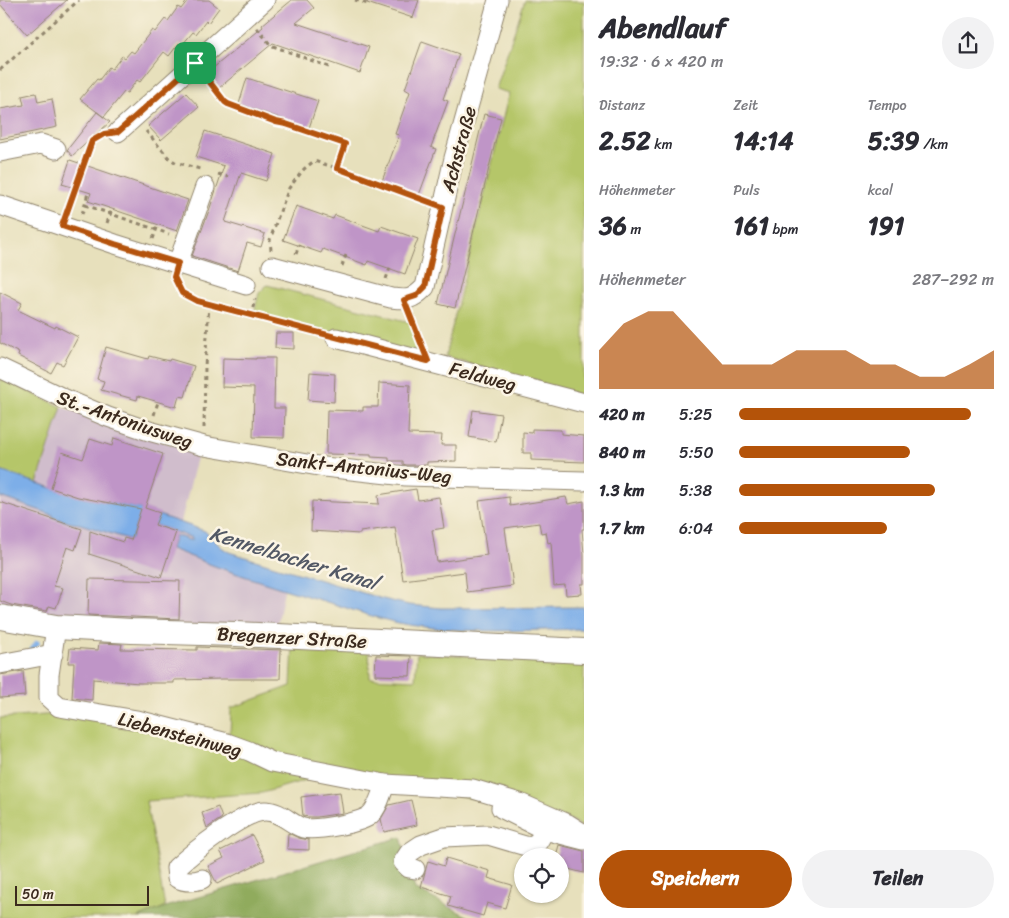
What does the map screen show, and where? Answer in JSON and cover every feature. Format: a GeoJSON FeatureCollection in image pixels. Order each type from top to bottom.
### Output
{"type":"FeatureCollection","features":[{"type":"Feature","properties":{"kind":"main road","name":"Bregenzer Straße"},"geometry":{"type":"LineString","coordinates":[[0,617],[56,627],[245,634],[584,651]]}},
{"type":"Feature","properties":{"kind":"street"},"geometry":{"type":"LineString","coordinates":[[118,132],[265,0]]}},
{"type":"Feature","properties":{"kind":"street","name":"Achstraße"},"geometry":{"type":"LineString","coordinates":[[404,300],[416,296],[425,287],[454,158],[498,0]]}},
{"type":"Feature","properties":{"kind":"street"},"geometry":{"type":"LineString","coordinates":[[0,152],[41,144],[56,149]]}},
{"type":"Feature","properties":{"kind":"street"},"geometry":{"type":"LineString","coordinates":[[178,263],[205,176]]}},
{"type":"Feature","properties":{"kind":"street"},"geometry":{"type":"LineString","coordinates":[[0,205],[115,244],[246,284]]}},
{"type":"Feature","properties":{"kind":"street"},"geometry":{"type":"LineString","coordinates":[[272,266],[404,300]]}},
{"type":"Feature","properties":{"kind":"street","name":"Feldweg"},"geometry":{"type":"LineString","coordinates":[[336,338],[584,403]]}},
{"type":"Feature","properties":{"kind":"street","name":"St.-Antoniusweg"},"geometry":{"type":"LineString","coordinates":[[0,368],[108,417],[197,444]]}},
{"type":"Feature","properties":{"kind":"street","name":"Sankt-Antonius-Weg"},"geometry":{"type":"LineString","coordinates":[[197,444],[324,467],[406,476],[584,481]]}},
{"type":"Feature","properties":{"kind":"street","name":"Liebensteinweg"},"geometry":{"type":"LineString","coordinates":[[56,627],[49,675],[49,698],[59,707],[137,720],[227,743],[272,762],[386,784],[473,789],[520,803],[568,824],[584,834]]}},
{"type":"Feature","properties":{"kind":"street"},"geometry":{"type":"LineString","coordinates":[[0,664],[53,654]]}},
{"type":"Feature","properties":{"kind":"street"},"geometry":{"type":"LineString","coordinates":[[202,879],[185,882],[177,878],[176,868],[190,855],[252,814],[266,811],[282,815],[303,828],[332,827],[370,816],[380,800],[386,784]]}},
{"type":"Feature","properties":{"kind":"street","name":"Liebensteinweg"},"geometry":{"type":"LineString","coordinates":[[459,788],[545,830],[584,840]]}},
{"type":"Feature","properties":{"kind":"street"},"geometry":{"type":"LineString","coordinates":[[415,869],[409,868],[403,862],[408,853],[421,845],[444,837],[488,835],[529,847],[538,842],[545,830]]}},
{"type":"Feature","properties":{"kind":"path"},"geometry":{"type":"LineString","coordinates":[[0,70],[79,0]]}},
{"type":"Feature","properties":{"kind":"path"},"geometry":{"type":"LineString","coordinates":[[355,0],[368,4]]}},
{"type":"Feature","properties":{"kind":"path"},"geometry":{"type":"LineString","coordinates":[[248,16],[273,46],[329,67]]}},
{"type":"Feature","properties":{"kind":"path"},"geometry":{"type":"LineString","coordinates":[[195,63],[228,104],[276,122],[345,144],[337,168]]}},
{"type":"Feature","properties":{"kind":"path"},"geometry":{"type":"LineString","coordinates":[[134,117],[169,158],[175,162],[205,176],[228,177]]}},
{"type":"Feature","properties":{"kind":"path"},"geometry":{"type":"LineString","coordinates":[[62,226],[92,141],[104,134],[118,132]]}},
{"type":"Feature","properties":{"kind":"path"},"geometry":{"type":"LineString","coordinates":[[272,266],[270,240],[278,214],[289,188],[314,160],[443,207]]}},
{"type":"Feature","properties":{"kind":"path"},"geometry":{"type":"LineString","coordinates":[[85,205],[186,240]]}},
{"type":"Feature","properties":{"kind":"path"},"geometry":{"type":"LineString","coordinates":[[178,263],[174,277],[182,293],[197,301],[336,338]]}},
{"type":"Feature","properties":{"kind":"path"},"geometry":{"type":"LineString","coordinates":[[404,300],[428,361]]}},
{"type":"Feature","properties":{"kind":"path","name":"St.-Antoniusweg"},"geometry":{"type":"LineString","coordinates":[[197,444],[209,304]]}},
{"type":"Feature","properties":{"kind":"shaded area"},"geometry":{"type":"Polygon","coordinates":[[[62,407],[198,453],[181,522],[205,531],[221,547],[229,552],[288,570],[276,632],[0,612],[0,497],[62,407]]]}},
{"type":"Feature","properties":{"kind":"green space"},"geometry":{"type":"Polygon","coordinates":[[[525,0],[584,1],[584,396],[445,357],[509,93],[495,89],[525,0]]]}},
{"type":"Feature","properties":{"kind":"green space"},"geometry":{"type":"Polygon","coordinates":[[[267,285],[410,322],[423,356],[254,313],[259,293],[267,285]]]}},
{"type":"Feature","properties":{"kind":"green space"},"geometry":{"type":"Polygon","coordinates":[[[0,378],[62,407],[37,483],[0,471],[0,378]]]}},
{"type":"Feature","properties":{"kind":"green space"},"geometry":{"type":"Polygon","coordinates":[[[293,645],[369,650],[370,678],[415,680],[417,653],[584,663],[584,828],[571,820],[340,770],[262,793],[146,801],[165,907],[137,918],[0,918],[0,718],[60,714],[230,737],[231,708],[291,686],[293,645]]]}},
{"type":"Feature","properties":{"kind":"green space"},"geometry":{"type":"Polygon","coordinates":[[[401,837],[415,889],[471,918],[137,918],[165,907],[401,837]]]}},
{"type":"Feature","properties":{"kind":"water"},"geometry":{"type":"Polygon","coordinates":[[[0,471],[80,497],[138,508],[205,531],[221,547],[229,552],[383,599],[409,605],[442,608],[584,607],[584,629],[459,630],[407,625],[378,618],[214,566],[171,549],[175,535],[189,540],[192,540],[192,538],[138,519],[131,540],[71,523],[0,497],[0,471]]]}},
{"type":"Feature","properties":{"kind":"building"},"geometry":{"type":"Polygon","coordinates":[[[0,0],[67,0],[27,35],[0,4],[0,0]]]}},
{"type":"Feature","properties":{"kind":"building"},"geometry":{"type":"Polygon","coordinates":[[[188,0],[209,0],[219,8],[208,23],[206,21],[196,34],[193,32],[182,45],[179,43],[169,56],[164,52],[140,82],[137,80],[127,93],[124,92],[104,117],[80,99],[109,67],[112,69],[122,56],[125,58],[131,51],[134,53],[152,30],[155,32],[165,19],[168,21],[178,7],[181,9],[188,0]]]}},
{"type":"Feature","properties":{"kind":"building"},"geometry":{"type":"Polygon","coordinates":[[[292,0],[307,0],[314,8],[296,23],[369,47],[360,73],[273,43],[219,88],[207,73],[263,27],[262,25],[292,0]]]}},
{"type":"Feature","properties":{"kind":"building"},"geometry":{"type":"Polygon","coordinates":[[[368,0],[419,0],[413,18],[367,3],[368,0]]]}},
{"type":"Feature","properties":{"kind":"building"},"geometry":{"type":"Polygon","coordinates":[[[422,41],[459,54],[443,99],[448,101],[431,147],[436,149],[419,195],[382,181],[399,135],[395,134],[410,92],[405,89],[422,41]]]}},
{"type":"Feature","properties":{"kind":"building"},"geometry":{"type":"Polygon","coordinates":[[[247,78],[318,101],[309,128],[239,104],[247,78]]]}},
{"type":"Feature","properties":{"kind":"building"},"geometry":{"type":"Polygon","coordinates":[[[36,93],[38,102],[52,99],[57,127],[0,139],[0,109],[24,105],[22,96],[36,93]]]}},
{"type":"Feature","properties":{"kind":"building"},"geometry":{"type":"Polygon","coordinates":[[[186,93],[199,107],[161,140],[148,126],[186,93]]]}},
{"type":"Feature","properties":{"kind":"building"},"geometry":{"type":"Polygon","coordinates":[[[97,112],[110,122],[72,156],[67,150],[97,112]]]}},
{"type":"Feature","properties":{"kind":"building"},"geometry":{"type":"Polygon","coordinates":[[[484,114],[501,118],[455,308],[438,304],[484,114]]]}},
{"type":"Feature","properties":{"kind":"building"},"geometry":{"type":"Polygon","coordinates":[[[205,131],[275,154],[266,181],[241,173],[225,222],[265,234],[261,247],[247,243],[238,271],[192,256],[224,166],[196,157],[205,131]]]}},
{"type":"Feature","properties":{"kind":"building"},"geometry":{"type":"Polygon","coordinates":[[[70,160],[188,200],[177,231],[88,201],[91,193],[62,184],[70,160]]]}},
{"type":"Feature","properties":{"kind":"building"},"geometry":{"type":"Polygon","coordinates":[[[296,206],[333,219],[335,215],[379,231],[381,226],[418,239],[405,274],[368,261],[367,265],[323,249],[321,253],[283,240],[296,206]]]}},
{"type":"Feature","properties":{"kind":"building"},"geometry":{"type":"Polygon","coordinates":[[[0,292],[22,303],[18,310],[78,337],[63,365],[57,362],[51,373],[18,356],[19,353],[0,343],[0,292]]]}},
{"type":"Feature","properties":{"kind":"building"},"geometry":{"type":"Polygon","coordinates":[[[276,333],[294,333],[294,349],[275,348],[276,333]]]}},
{"type":"Feature","properties":{"kind":"building"},"geometry":{"type":"Polygon","coordinates":[[[106,347],[148,359],[149,356],[169,361],[170,359],[194,366],[185,397],[179,396],[176,407],[138,396],[137,400],[101,390],[104,381],[97,379],[106,347]]]}},
{"type":"Feature","properties":{"kind":"building"},"geometry":{"type":"Polygon","coordinates":[[[223,358],[275,358],[274,408],[285,408],[284,438],[253,437],[254,388],[222,387],[223,358]]]}},
{"type":"Feature","properties":{"kind":"building"},"geometry":{"type":"Polygon","coordinates":[[[310,372],[335,374],[334,402],[308,400],[310,372]]]}},
{"type":"Feature","properties":{"kind":"building"},"geometry":{"type":"Polygon","coordinates":[[[379,383],[410,385],[408,434],[442,435],[441,445],[456,445],[456,461],[427,462],[427,465],[406,465],[403,464],[403,461],[389,461],[389,458],[371,457],[371,455],[326,454],[327,410],[363,411],[363,407],[378,407],[379,383]]]}},
{"type":"Feature","properties":{"kind":"building"},"geometry":{"type":"Polygon","coordinates":[[[473,410],[501,414],[496,442],[469,437],[473,410]]]}},
{"type":"Feature","properties":{"kind":"building"},"geometry":{"type":"Polygon","coordinates":[[[532,429],[561,430],[561,434],[584,436],[584,462],[531,460],[531,453],[523,453],[523,432],[532,433],[532,429]]]}},
{"type":"Feature","properties":{"kind":"building"},"geometry":{"type":"Polygon","coordinates":[[[114,438],[163,454],[145,508],[160,513],[155,525],[176,532],[161,577],[89,554],[90,531],[123,542],[124,538],[131,540],[141,509],[78,497],[51,488],[62,452],[83,459],[90,439],[112,446],[114,438]]]}},
{"type":"Feature","properties":{"kind":"building"},"geometry":{"type":"Polygon","coordinates":[[[416,489],[418,500],[439,497],[444,528],[432,530],[437,562],[487,555],[479,501],[509,497],[510,506],[566,497],[568,504],[584,501],[584,529],[582,529],[584,584],[581,584],[582,594],[566,595],[565,585],[554,586],[551,542],[548,543],[546,532],[541,533],[539,523],[505,528],[513,586],[467,592],[465,572],[403,580],[395,527],[360,532],[360,534],[311,531],[312,501],[379,504],[378,495],[416,489]]]}},
{"type":"Feature","properties":{"kind":"building"},"geometry":{"type":"Polygon","coordinates":[[[0,502],[82,529],[75,550],[67,547],[54,586],[63,588],[56,608],[49,606],[47,611],[11,605],[0,601],[0,502]]]}},
{"type":"Feature","properties":{"kind":"building"},"geometry":{"type":"Polygon","coordinates":[[[89,579],[180,581],[179,619],[88,615],[89,579]]]}},
{"type":"Feature","properties":{"kind":"building"},"geometry":{"type":"Polygon","coordinates":[[[99,643],[122,644],[121,649],[197,650],[197,647],[281,650],[280,679],[174,680],[174,683],[139,683],[93,679],[92,700],[72,698],[74,663],[68,663],[70,648],[98,650],[99,643]]]}},
{"type":"Feature","properties":{"kind":"building"},"geometry":{"type":"Polygon","coordinates":[[[376,655],[411,656],[410,676],[375,675],[376,655]]]}},
{"type":"Feature","properties":{"kind":"building"},"geometry":{"type":"Polygon","coordinates":[[[23,671],[25,696],[0,698],[0,675],[23,671]]]}},
{"type":"Feature","properties":{"kind":"building"},"geometry":{"type":"Polygon","coordinates":[[[340,792],[343,813],[317,817],[303,816],[301,797],[340,792]]]}},
{"type":"Feature","properties":{"kind":"building"},"geometry":{"type":"Polygon","coordinates":[[[411,800],[417,825],[384,832],[381,819],[389,805],[411,800]]]}},
{"type":"Feature","properties":{"kind":"building"},"geometry":{"type":"Polygon","coordinates":[[[218,807],[222,818],[207,828],[202,813],[218,807]]]}},
{"type":"Feature","properties":{"kind":"building"},"geometry":{"type":"Polygon","coordinates":[[[288,833],[309,840],[309,850],[287,849],[288,833]]]}},
{"type":"Feature","properties":{"kind":"building"},"geometry":{"type":"Polygon","coordinates":[[[252,835],[265,860],[217,884],[208,866],[224,858],[220,851],[252,835]]]}},
{"type":"Feature","properties":{"kind":"building"},"geometry":{"type":"Polygon","coordinates":[[[559,845],[584,851],[584,873],[569,869],[569,848],[558,848],[559,845]]]}},
{"type":"Feature","properties":{"kind":"building"},"geometry":{"type":"Polygon","coordinates":[[[446,858],[490,871],[488,878],[512,885],[505,908],[487,903],[483,916],[448,906],[451,896],[421,887],[428,861],[444,866],[446,858]]]}},
{"type":"Feature","properties":{"kind":"waterway"},"geometry":{"type":"LineString","coordinates":[[29,654],[37,643]]}},
{"type":"Feature","properties":{"kind":"route"},"geometry":{"type":"LineString","coordinates":[[195,63],[228,104],[276,122],[345,144],[337,168],[443,207],[425,287],[416,296],[404,300],[428,361],[197,301],[182,293],[174,277],[178,263],[62,226],[92,141],[104,134],[118,132],[195,63]]}},
{"type":"Feature","properties":{"kind":"water label","name":"Kennelbacher Kanal"},"geometry":{"type":"Point","coordinates":[294,558]}}]}
